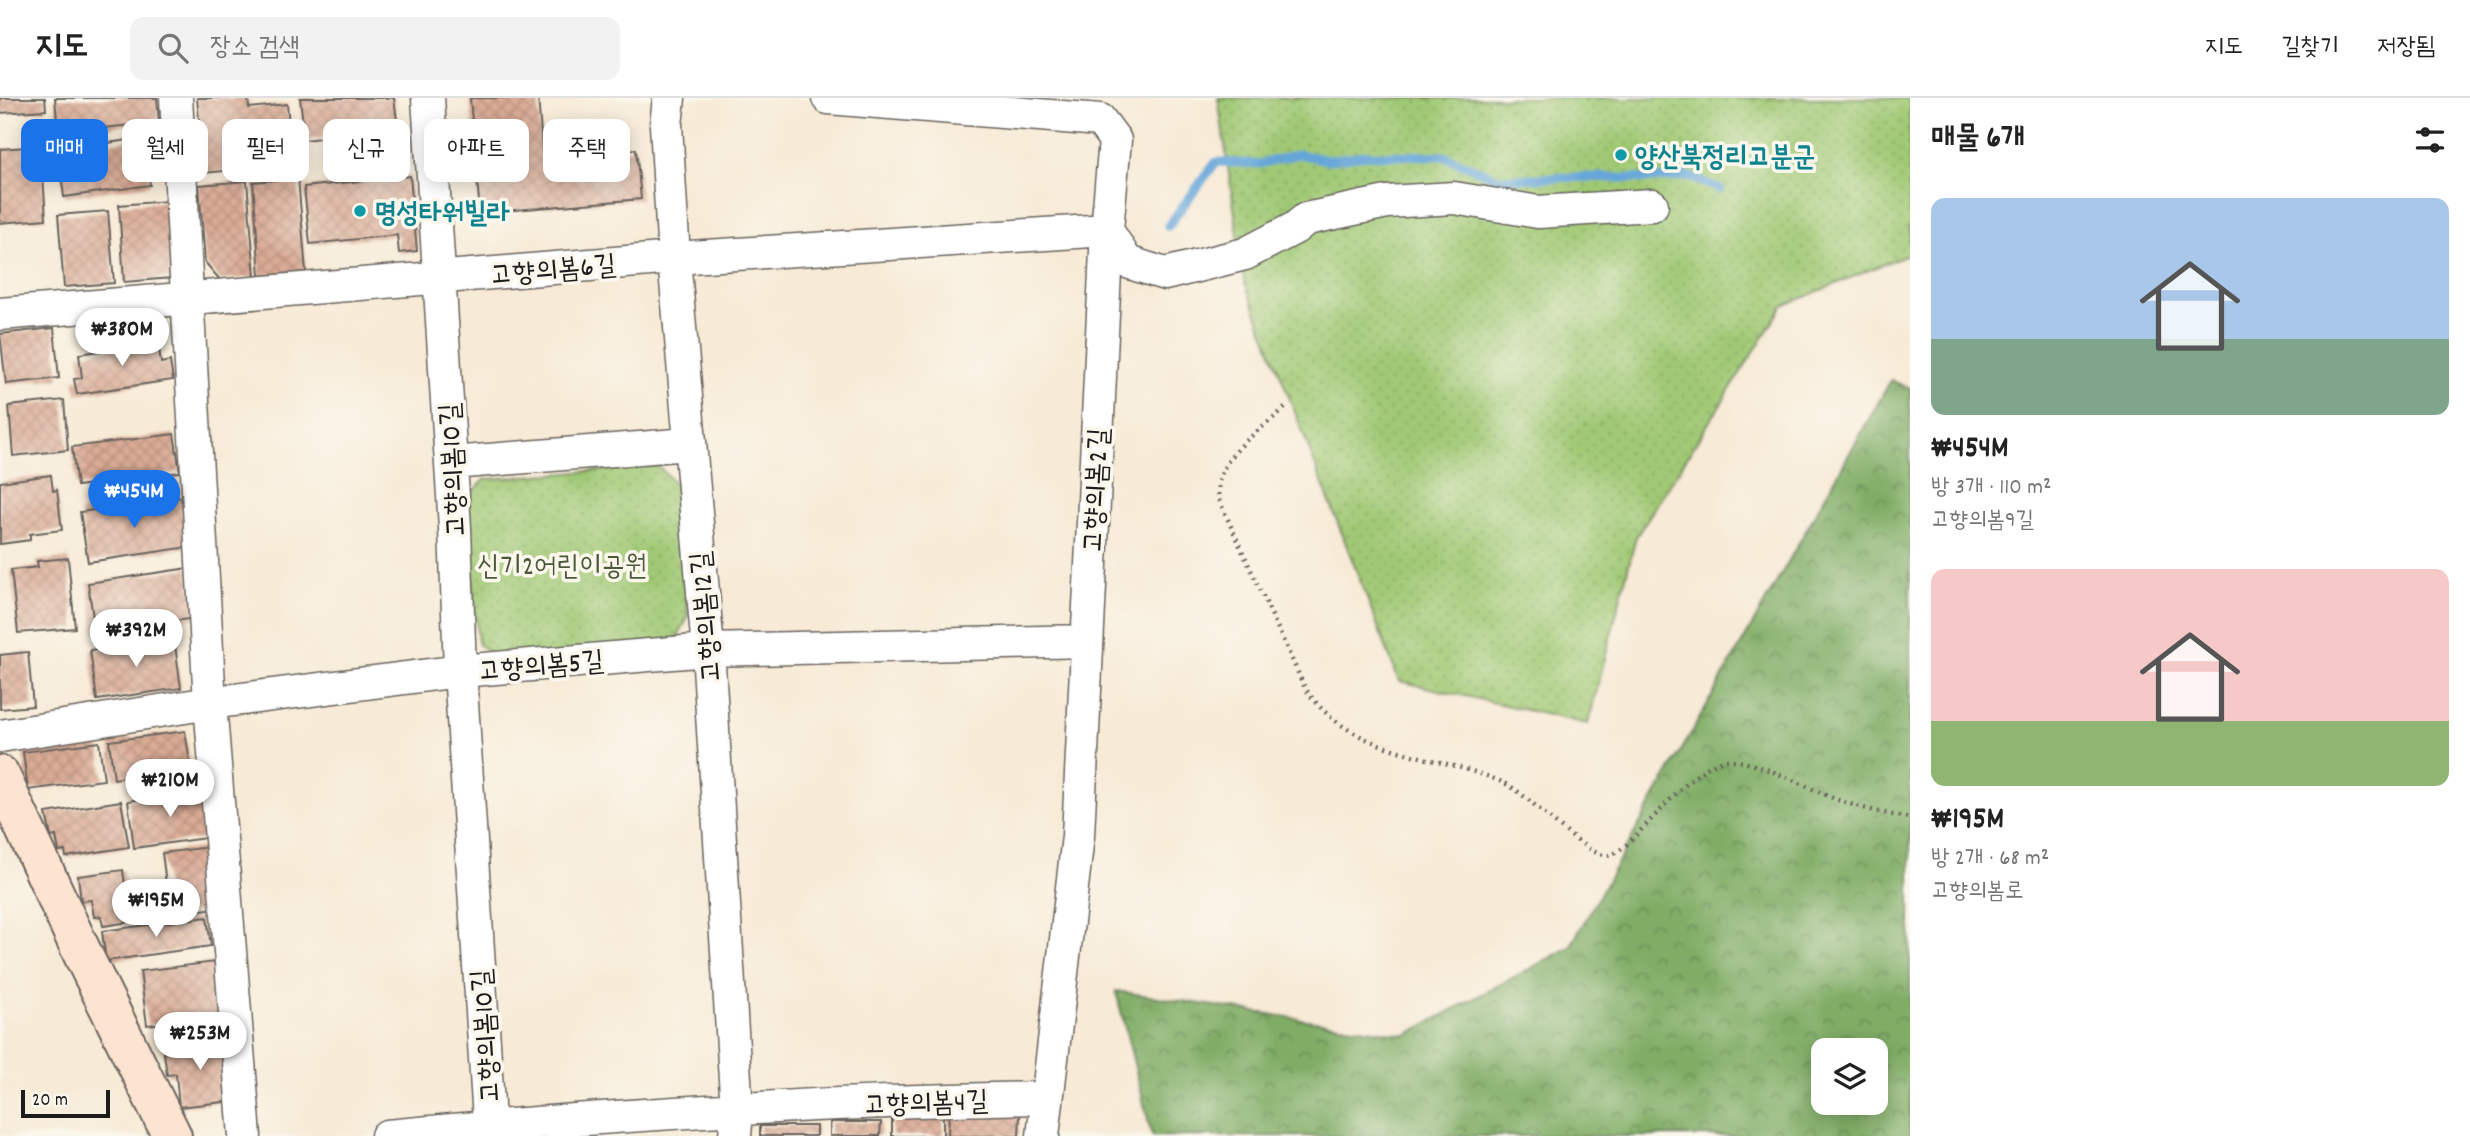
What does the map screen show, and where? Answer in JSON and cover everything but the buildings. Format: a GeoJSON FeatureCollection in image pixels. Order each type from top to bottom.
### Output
{"type":"FeatureCollection","features":[{"type":"Feature","properties":{"kind":"street"},"geometry":{"type":"LineString","coordinates":[[176,98],[210,703],[245,1136]]}},
{"type":"Feature","properties":{"kind":"street","name":"고향의봄10길"},"geometry":{"type":"LineString","coordinates":[[428,98],[451,463],[460,671],[490,1131]]}},
{"type":"Feature","properties":{"kind":"street","name":"고향의봄12길"},"geometry":{"type":"LineString","coordinates":[[669,98],[666,125],[674,258],[708,650],[736,1123]]}},
{"type":"Feature","properties":{"kind":"street","name":"고향의봄2길"},"geometry":{"type":"LineString","coordinates":[[828,98],[1100,120],[1115,140],[1107,230],[1078,836],[1043,1136]]}},
{"type":"Feature","properties":{"kind":"street"},"geometry":{"type":"LineString","coordinates":[[1107,230],[1128,262],[1165,274],[1245,254],[1295,228],[1306,219],[1387,202],[1454,198],[1538,212],[1652,205]]}},
{"type":"Feature","properties":{"kind":"street","name":"고향의봄6길"},"geometry":{"type":"LineString","coordinates":[[0,314],[674,258],[1107,230]]}},
{"type":"Feature","properties":{"kind":"street"},"geometry":{"type":"LineString","coordinates":[[451,463],[689,444]]}},
{"type":"Feature","properties":{"kind":"street","name":"고향의봄5길"},"geometry":{"type":"LineString","coordinates":[[0,736],[210,703],[460,671],[708,650],[1087,642]]}},
{"type":"Feature","properties":{"kind":"street"},"geometry":{"type":"LineString","coordinates":[[0,775],[85,959],[172,1136]]}},
{"type":"Feature","properties":{"kind":"street","name":"고향의봄4길"},"geometry":{"type":"LineString","coordinates":[[387,1136],[736,1123],[936,1100],[1047,1098]]}},
{"type":"Feature","properties":{"kind":"path"},"geometry":{"type":"LineString","coordinates":[[1285,408],[1231,456],[1221,471],[1217,488],[1219,500],[1305,688],[1324,713],[1354,734],[1382,747],[1474,771],[1505,783],[1526,797],[1581,844],[1601,855],[1610,855],[1625,846],[1706,768],[1722,760],[1758,767],[1870,810],[1910,818]]}},
{"type":"Feature","properties":{"kind":"green space"},"geometry":{"type":"Polygon","coordinates":[[[1218,98],[1910,98],[1910,253],[1783,306],[1636,537],[1588,724],[1399,681],[1245,283],[1218,98]]]}},
{"type":"Feature","properties":{"kind":"green space"},"geometry":{"type":"Polygon","coordinates":[[[1891,380],[1910,389],[1910,1136],[1152,1136],[1116,991],[1406,1035],[1570,947],[1891,380]]]}},
{"type":"Feature","properties":{"kind":"green space","name":"신기2어린이공원"},"geometry":{"type":"Polygon","coordinates":[[[658,466],[683,492],[688,617],[674,645],[499,660],[478,644],[465,499],[486,479],[658,466]]]}},
{"type":"Feature","properties":{"kind":"waterway"},"geometry":{"type":"LineString","coordinates":[[1168,226],[1216,162],[1260,164],[1298,154],[1328,160],[1365,155],[1444,156],[1499,179],[1653,179],[1687,176],[1720,189]]}},
{"type":"Feature","properties":{"kind":"place","name":"양산북정리고분군"},"geometry":{"type":"Point","coordinates":[1621,155]}},
{"type":"Feature","properties":{"kind":"place","name":"명성타워빌라"},"geometry":{"type":"Point","coordinates":[360,211]}}]}
